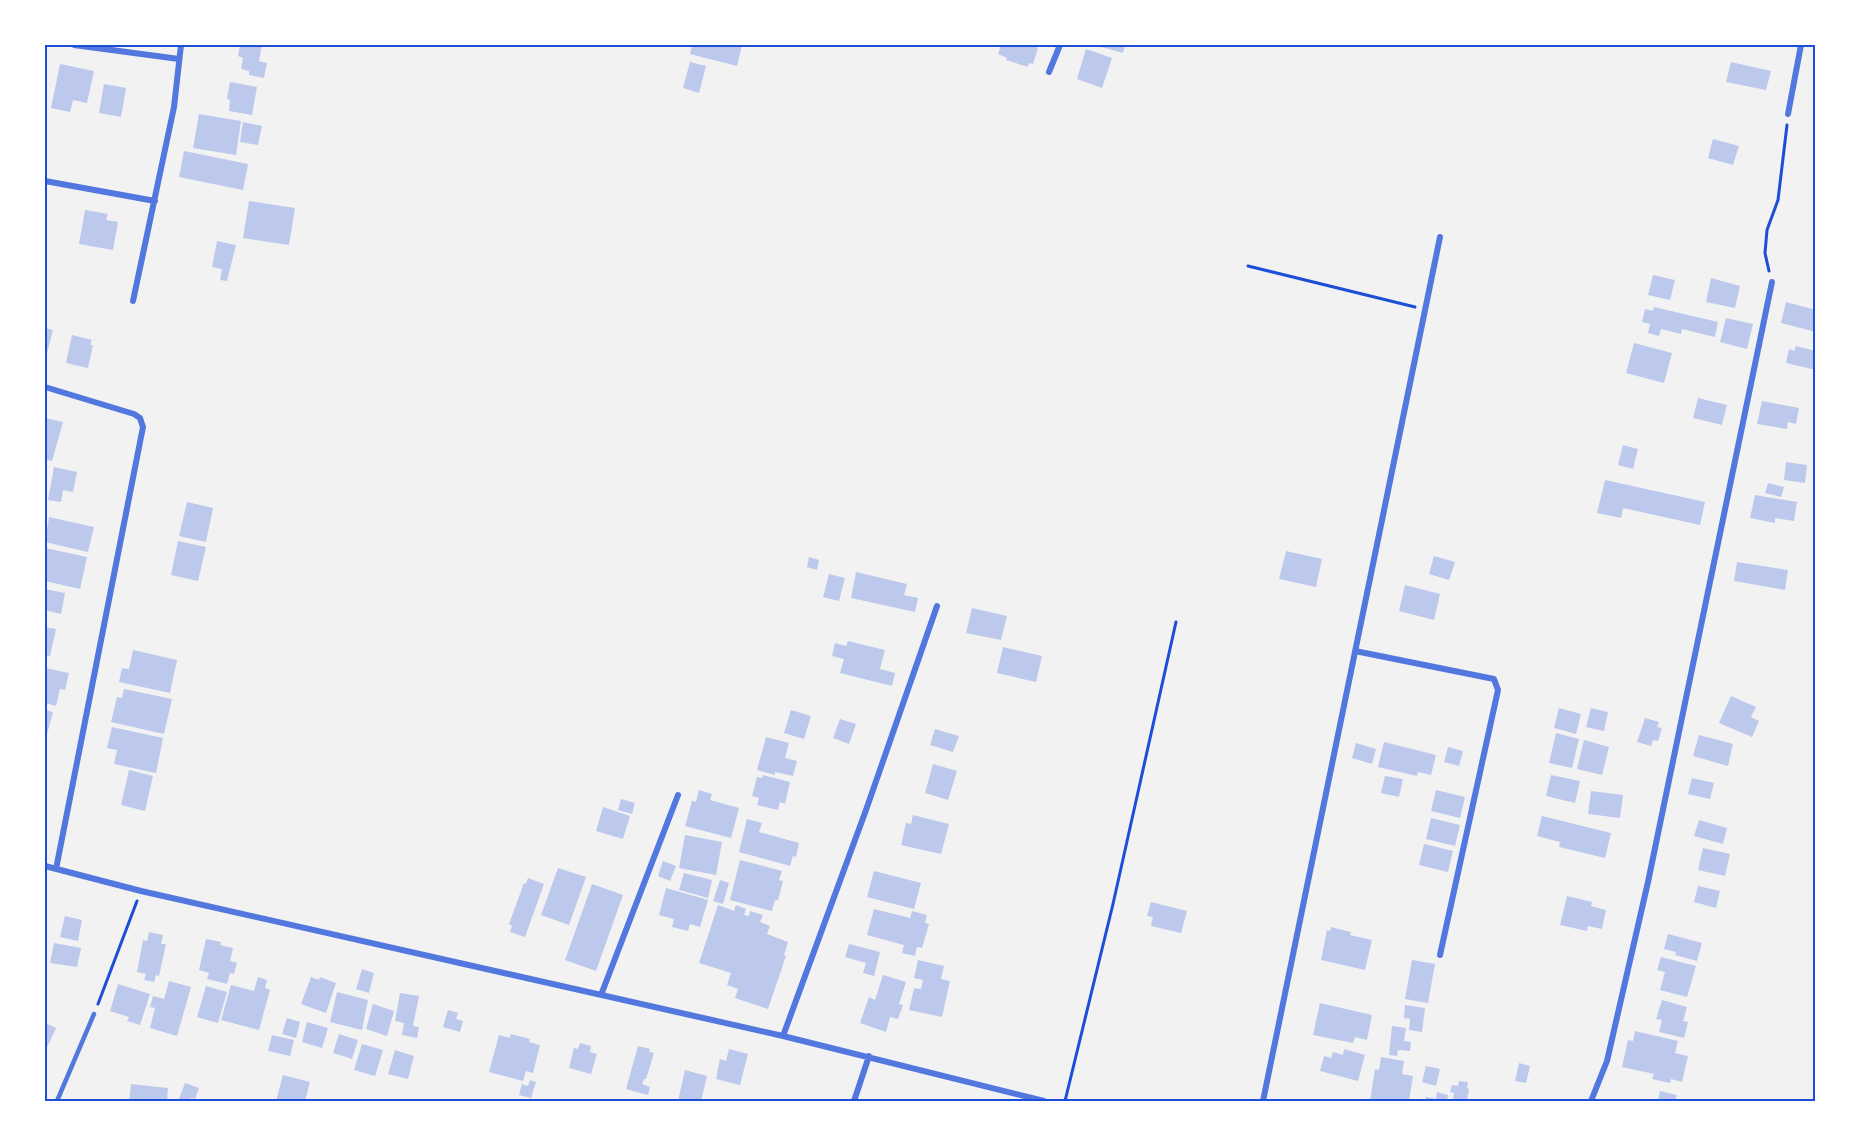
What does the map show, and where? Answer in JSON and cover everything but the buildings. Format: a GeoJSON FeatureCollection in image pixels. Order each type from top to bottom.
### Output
{"type":"FeatureCollection","features":[{"type":"Feature","properties":{"kind":"street"},"geometry":{"type":"LineString","coordinates":[[74,45],[178,59]]}},
{"type":"Feature","properties":{"kind":"street"},"geometry":{"type":"LineString","coordinates":[[133,301],[174,107],[181,45]]}},
{"type":"Feature","properties":{"kind":"street"},"geometry":{"type":"LineString","coordinates":[[1049,72],[1060,45]]}},
{"type":"Feature","properties":{"kind":"street"},"geometry":{"type":"LineString","coordinates":[[1788,114],[1802,45]]}},
{"type":"Feature","properties":{"kind":"street"},"geometry":{"type":"LineString","coordinates":[[45,181],[155,201]]}},
{"type":"Feature","properties":{"kind":"street"},"geometry":{"type":"LineString","coordinates":[[1263,1101],[1440,237]]}},
{"type":"Feature","properties":{"kind":"street"},"geometry":{"type":"LineString","coordinates":[[1591,1101],[1607,1061],[1648,882],[1772,282]]}},
{"type":"Feature","properties":{"kind":"street"},"geometry":{"type":"LineString","coordinates":[[45,387],[134,414],[141,418],[143,427],[56,869]]}},
{"type":"Feature","properties":{"kind":"street"},"geometry":{"type":"LineString","coordinates":[[783,1036],[866,810],[937,606]]}},
{"type":"Feature","properties":{"kind":"street"},"geometry":{"type":"LineString","coordinates":[[1355,651],[1494,679],[1497,684],[1498,690],[1440,955]]}},
{"type":"Feature","properties":{"kind":"street"},"geometry":{"type":"LineString","coordinates":[[602,995],[678,795]]}},
{"type":"Feature","properties":{"kind":"street"},"geometry":{"type":"LineString","coordinates":[[45,866],[141,891],[869,1056],[1044,1101]]}},
{"type":"Feature","properties":{"kind":"street"},"geometry":{"type":"LineString","coordinates":[[854,1101],[869,1056]]}},
{"type":"Feature","properties":{"kind":"lane"},"geometry":{"type":"LineString","coordinates":[[57,1101],[94,1014]]}},
{"type":"Feature","properties":{"kind":"path"},"geometry":{"type":"LineString","coordinates":[[1772,282],[1765,253],[1767,230],[1778,200],[1788,114]]}},
{"type":"Feature","properties":{"kind":"path"},"geometry":{"type":"LineString","coordinates":[[1248,266],[1425,310]]}},
{"type":"Feature","properties":{"kind":"path"},"geometry":{"type":"LineString","coordinates":[[1065,1101],[1113,904],[1176,622]]}},
{"type":"Feature","properties":{"kind":"path"},"geometry":{"type":"LineString","coordinates":[[94,1014],[141,891]]}}]}
